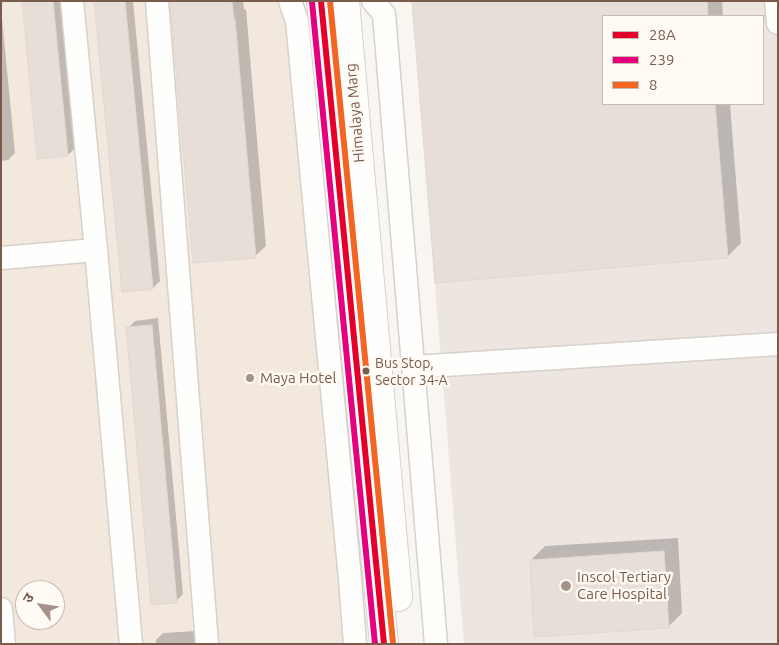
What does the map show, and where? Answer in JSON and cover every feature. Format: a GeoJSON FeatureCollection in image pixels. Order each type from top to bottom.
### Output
{"type":"FeatureCollection","features":[{"type":"Feature","properties":{"kind":"main road","name":"Himalaya Marg"},"geometry":{"type":"LineString","coordinates":[[321,1],[384,644]]}},
{"type":"Feature","properties":{"kind":"main road","name":"Himalaya Marg"},"geometry":{"type":"LineString","coordinates":[[345,1],[402,644]]}},
{"type":"Feature","properties":{"kind":"street"},"geometry":{"type":"LineString","coordinates":[[72,1],[131,644]]}},
{"type":"Feature","properties":{"kind":"street"},"geometry":{"type":"LineString","coordinates":[[157,1],[207,644]]}},
{"type":"Feature","properties":{"kind":"street"},"geometry":{"type":"LineString","coordinates":[[290,1],[297,21],[350,570],[355,644]]}},
{"type":"Feature","properties":{"kind":"street"},"geometry":{"type":"LineString","coordinates":[[373,1],[384,14],[436,644]]}},
{"type":"Feature","properties":{"kind":"street"},"geometry":{"type":"LineString","coordinates":[[776,1],[778,23]]}},
{"type":"Feature","properties":{"kind":"street"},"geometry":{"type":"LineString","coordinates":[[1,258],[96,250]]}},
{"type":"Feature","properties":{"kind":"street"},"geometry":{"type":"LineString","coordinates":[[413,368],[778,344]]}},
{"type":"Feature","properties":{"kind":"street"},"geometry":{"type":"LineString","coordinates":[[1,609],[4,644]]}},
{"type":"Feature","properties":{"kind":"shaded area"},"geometry":{"type":"Polygon","coordinates":[[[1,1],[283,1],[345,644],[1,644],[1,1]]]}},
{"type":"Feature","properties":{"kind":"shaded area"},"geometry":{"type":"Polygon","coordinates":[[[412,1],[778,1],[778,644],[464,644],[412,1]]]}},
{"type":"Feature","properties":{"kind":"building"},"geometry":{"type":"Polygon","coordinates":[[[22,1],[53,1],[68,156],[37,159],[22,1]]]}},
{"type":"Feature","properties":{"kind":"building"},"geometry":{"type":"Polygon","coordinates":[[[94,1],[125,1],[153,289],[122,292],[94,1]]]}},
{"type":"Feature","properties":{"kind":"building"},"geometry":{"type":"Polygon","coordinates":[[[170,1],[232,1],[256,258],[193,263],[170,1]]]}},
{"type":"Feature","properties":{"kind":"building"},"geometry":{"type":"Polygon","coordinates":[[[412,1],[707,1],[708,15],[602,15],[602,105],[715,105],[728,258],[435,283],[412,1]]]}},
{"type":"Feature","properties":{"kind":"building"},"geometry":{"type":"Polygon","coordinates":[[[152,325],[177,603],[151,605],[126,327],[152,325]]]}},
{"type":"Feature","properties":{"kind":"building"},"geometry":{"type":"Polygon","coordinates":[[[664,551],[669,628],[534,637],[530,560],[664,551]]]}},
{"type":"Feature","properties":{"kind":"transit line","name":"28A"},"geometry":{"type":"LineString","coordinates":[[321,1],[384,644]]}},
{"type":"Feature","properties":{"kind":"transit line","name":"8"},"geometry":{"type":"LineString","coordinates":[[330,1],[393,643]]}},
{"type":"Feature","properties":{"kind":"transit line","name":"239"},"geometry":{"type":"LineString","coordinates":[[312,2],[375,644]]}},
{"type":"Feature","properties":{"kind":"place","name":"Bus Stop, Sector 34-A"},"geometry":{"type":"Point","coordinates":[366,371]}},
{"type":"Feature","properties":{"kind":"place","name":"Maya Hotel"},"geometry":{"type":"Point","coordinates":[250,378]}},
{"type":"Feature","properties":{"kind":"place","name":"Inscol Tertiary Care Hospital"},"geometry":{"type":"Point","coordinates":[566,586]}}]}
